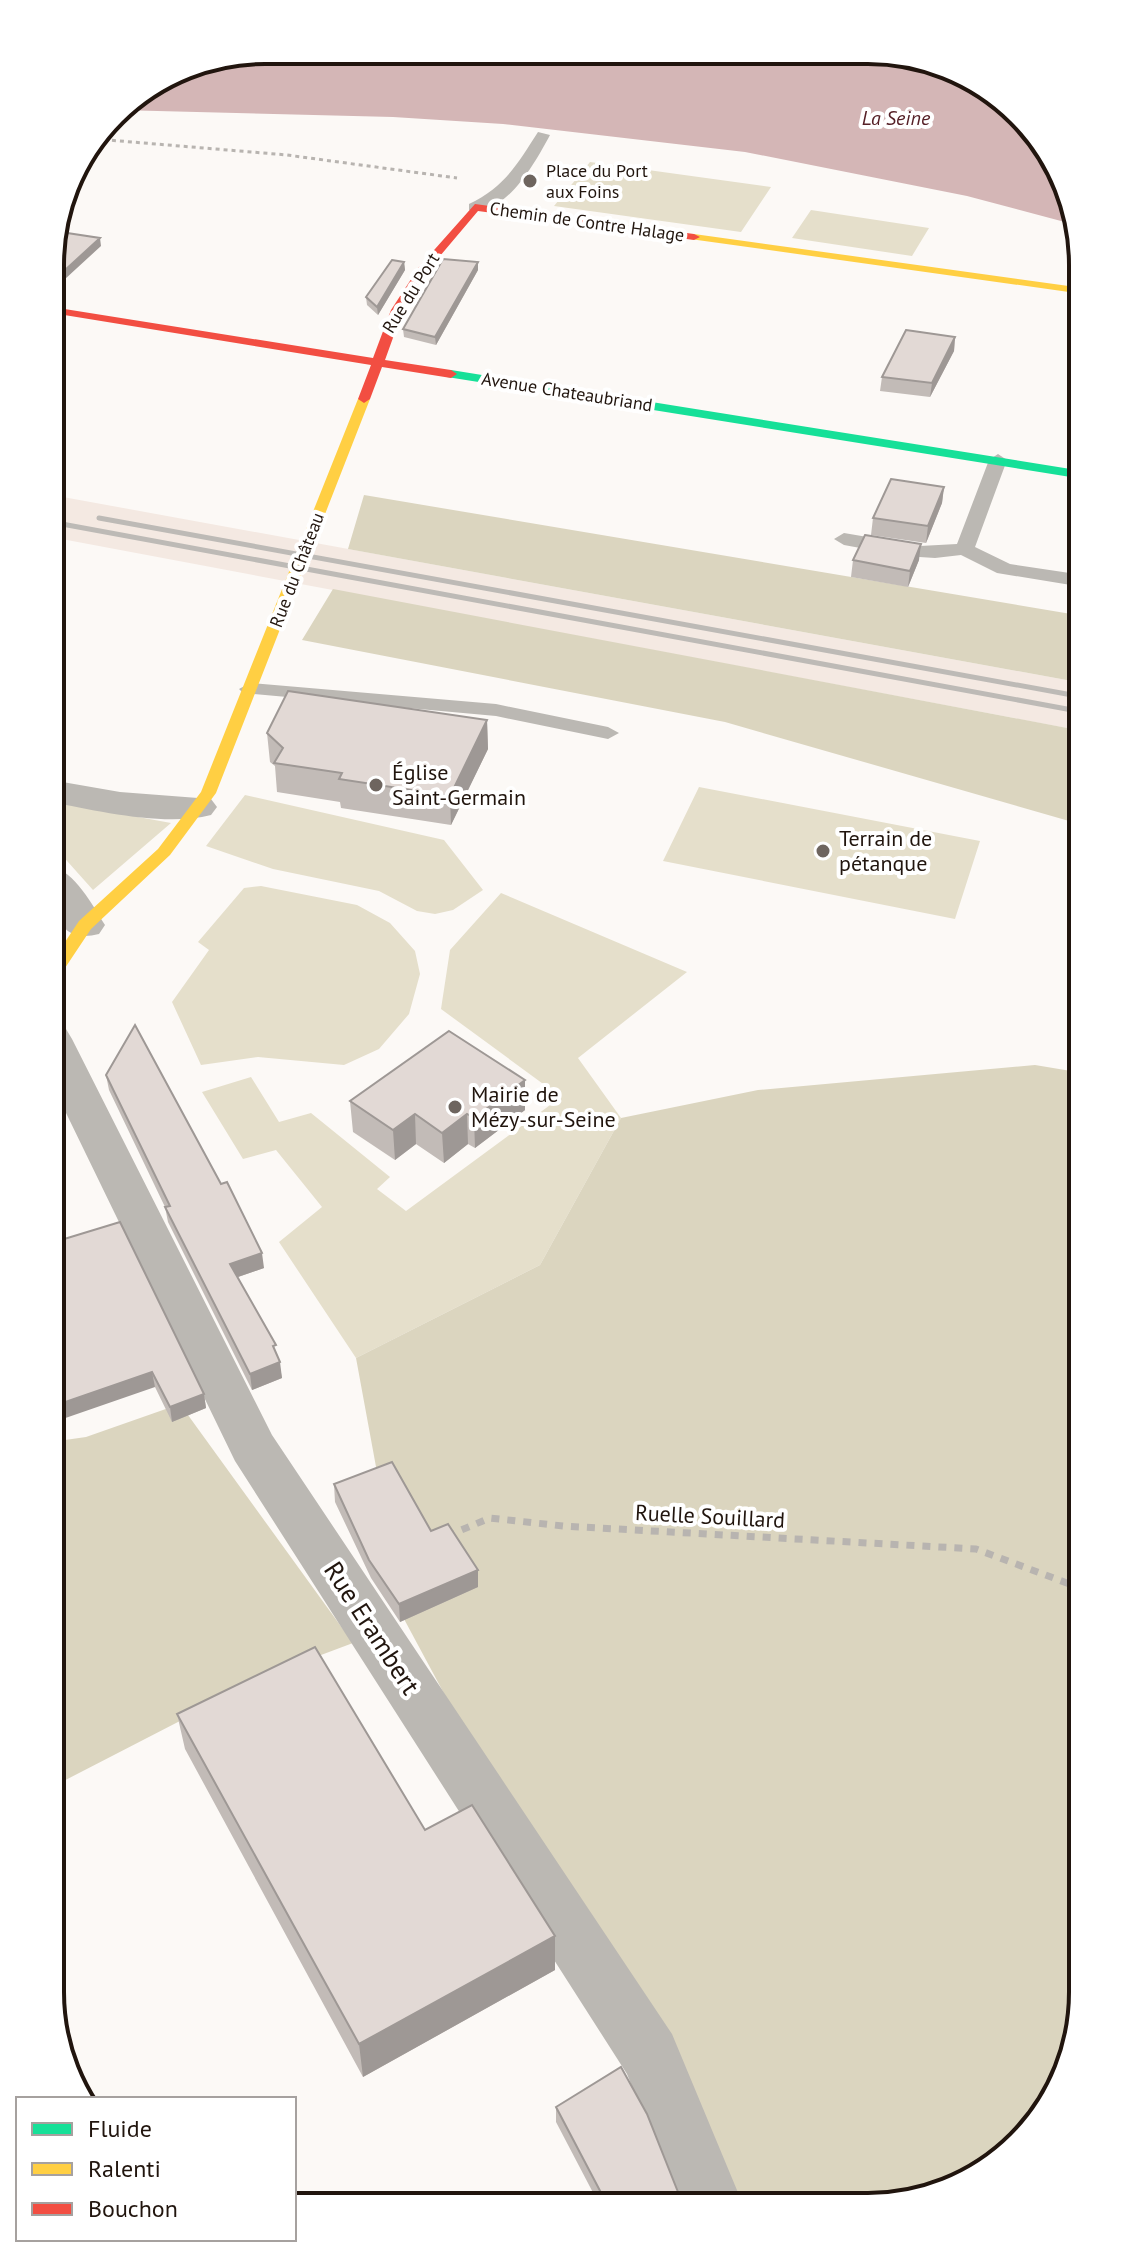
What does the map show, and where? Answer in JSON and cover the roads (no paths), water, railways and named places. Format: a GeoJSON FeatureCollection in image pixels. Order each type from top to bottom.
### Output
{"type":"FeatureCollection","features":[{"type":"Feature","properties":{"kind":"main road","name":"Chemin de Contre Halage"},"geometry":{"type":"LineString","coordinates":[[475,207],[1069,289]]}},
{"type":"Feature","properties":{"kind":"main road","name":"Rue du Port"},"geometry":{"type":"LineString","coordinates":[[377,353],[421,270],[475,207]]}},
{"type":"Feature","properties":{"kind":"main road","name":"Avenue Chateaubriand"},"geometry":{"type":"LineString","coordinates":[[64,299],[1069,473]]}},
{"type":"Feature","properties":{"kind":"main road","name":"Avenue Chateaubriand"},"geometry":{"type":"LineString","coordinates":[[64,312],[377,353],[1069,455]]}},
{"type":"Feature","properties":{"kind":"main road","name":"Rue du Château"},"geometry":{"type":"LineString","coordinates":[[85,925],[164,852],[203,800],[370,383],[377,353]]}},
{"type":"Feature","properties":{"kind":"main road"},"geometry":{"type":"LineString","coordinates":[[64,956],[85,925]]}},
{"type":"Feature","properties":{"kind":"street"},"geometry":{"type":"LineString","coordinates":[[64,793],[120,803],[203,800]]}},
{"type":"Feature","properties":{"kind":"street"},"geometry":{"type":"LineString","coordinates":[[64,896],[85,925]]}},
{"type":"Feature","properties":{"kind":"street","name":"Rue Erambert"},"geometry":{"type":"LineString","coordinates":[[64,1065],[253,1447],[650,2055],[706,2193]]}},
{"type":"Feature","properties":{"kind":"lane"},"geometry":{"type":"LineString","coordinates":[[475,207],[500,197],[515,184],[543,135]]}},
{"type":"Feature","properties":{"kind":"lane"},"geometry":{"type":"LineString","coordinates":[[965,548],[998,460]]}},
{"type":"Feature","properties":{"kind":"lane"},"geometry":{"type":"LineString","coordinates":[[844,539],[925,552],[947,553],[965,548]]}},
{"type":"Feature","properties":{"kind":"lane"},"geometry":{"type":"LineString","coordinates":[[965,548],[975,558],[993,565],[1069,579]]}},
{"type":"Feature","properties":{"kind":"lane"},"geometry":{"type":"LineString","coordinates":[[250,689],[496,710],[608,733]]}},
{"type":"Feature","properties":{"kind":"water","name":"La Seine"},"geometry":{"type":"Polygon","coordinates":[[[265,64],[894,66],[933,75],[957,85],[1001,114],[1035,153],[1048,176],[1064,222],[967,196],[745,152],[503,124],[393,117],[137,110],[164,91],[200,75],[265,64]]]}},
{"type":"Feature","properties":{"kind":"railway"},"geometry":{"type":"LineString","coordinates":[[99,518],[1069,694]]}},
{"type":"Feature","properties":{"kind":"railway"},"geometry":{"type":"LineString","coordinates":[[64,524],[1069,709]]}},
{"type":"Feature","properties":{"kind":"place","name":"Place du Port aux Foins"},"geometry":{"type":"Point","coordinates":[530,181]}},
{"type":"Feature","properties":{"kind":"place","name":"Église Saint-Germain"},"geometry":{"type":"Point","coordinates":[376,785]}},
{"type":"Feature","properties":{"kind":"place","name":"Terrain de pétanque"},"geometry":{"type":"Point","coordinates":[823,851]}},
{"type":"Feature","properties":{"kind":"place","name":"Mairie de Mézy-sur-Seine"},"geometry":{"type":"Point","coordinates":[455,1107]}}]}
